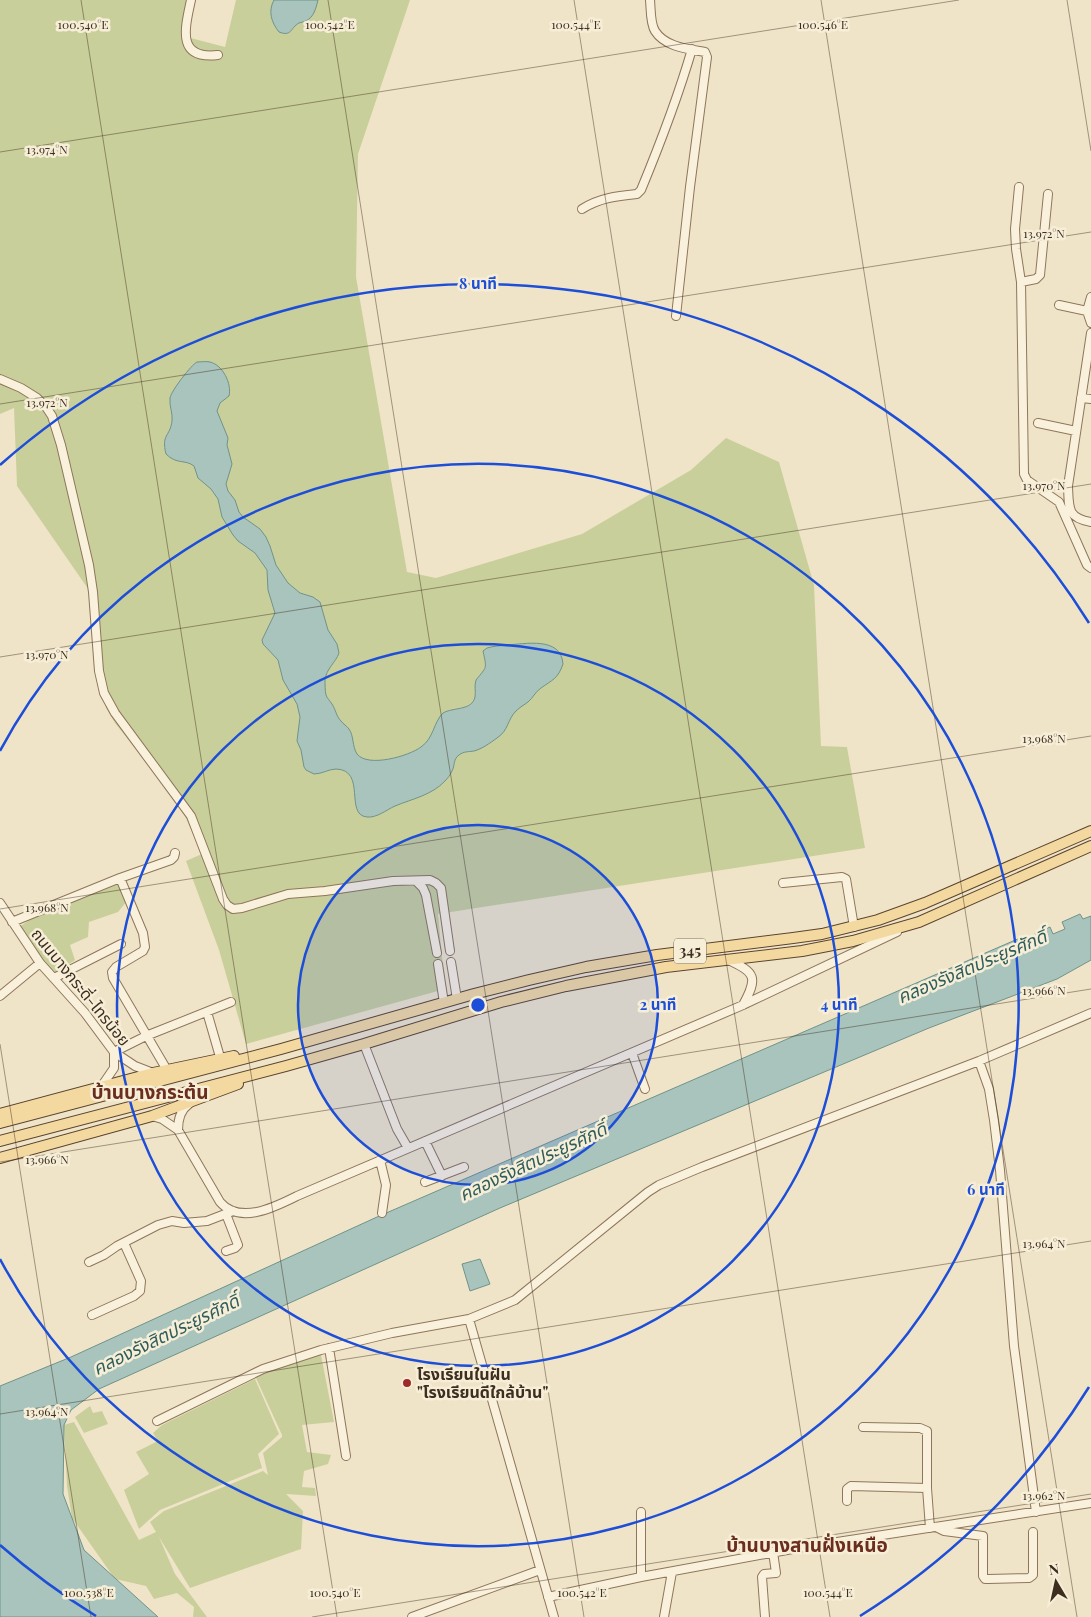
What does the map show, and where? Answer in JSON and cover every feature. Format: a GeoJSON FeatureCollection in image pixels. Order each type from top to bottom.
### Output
{"type":"FeatureCollection","features":[{"type":"Feature","properties":{"kind":"main road","name":"345"},"geometry":{"type":"LineString","coordinates":[[0,1123],[281,1049],[444,1002],[529,980],[604,963],[657,954],[793,938],[854,926],[925,903],[1091,832]]}},
{"type":"Feature","properties":{"kind":"main road","name":"345"},"geometry":{"type":"LineString","coordinates":[[0,1140],[286,1066],[543,991],[640,971],[829,947],[853,942],[919,922],[1091,846]]}},
{"type":"Feature","properties":{"kind":"main road"},"geometry":{"type":"LineString","coordinates":[[0,1114],[220,1057],[281,1049]]}},
{"type":"Feature","properties":{"kind":"main road"},"geometry":{"type":"LineString","coordinates":[[0,1158],[152,1116],[286,1066]]}},
{"type":"Feature","properties":{"kind":"street"},"geometry":{"type":"LineString","coordinates":[[191,0],[185,37],[187,45],[195,53],[209,56],[218,55]]}},
{"type":"Feature","properties":{"kind":"street"},"geometry":{"type":"LineString","coordinates":[[650,0],[654,30],[662,39],[670,44],[705,52],[707,57],[676,316]]}},
{"type":"Feature","properties":{"kind":"street"},"geometry":{"type":"LineString","coordinates":[[582,209],[603,198],[637,194],[641,190],[681,86],[692,49]]}},
{"type":"Feature","properties":{"kind":"street"},"geometry":{"type":"LineString","coordinates":[[1019,187],[1015,229],[1021,282],[1024,474],[1027,480],[1059,502],[1087,565],[1091,568]]}},
{"type":"Feature","properties":{"kind":"street"},"geometry":{"type":"LineString","coordinates":[[1021,282],[1040,275],[1048,194]]}},
{"type":"Feature","properties":{"kind":"street"},"geometry":{"type":"LineString","coordinates":[[1091,296],[1087,311],[1091,324]]}},
{"type":"Feature","properties":{"kind":"street"},"geometry":{"type":"LineString","coordinates":[[1059,304],[1087,311]]}},
{"type":"Feature","properties":{"kind":"street"},"geometry":{"type":"LineString","coordinates":[[1091,333],[1068,486],[1068,500],[1074,517],[1091,522]]}},
{"type":"Feature","properties":{"kind":"street"},"geometry":{"type":"LineString","coordinates":[[0,379],[21,388],[36,398],[52,416],[61,445],[89,565],[99,671],[104,693],[115,713],[192,816],[227,905],[233,909],[242,908],[300,892],[325,891],[393,881],[417,882],[430,880],[441,888],[450,951]]}},
{"type":"Feature","properties":{"kind":"street"},"geometry":{"type":"LineString","coordinates":[[1081,398],[1091,399]]}},
{"type":"Feature","properties":{"kind":"street"},"geometry":{"type":"LineString","coordinates":[[1038,423],[1076,430]]}},
{"type":"Feature","properties":{"kind":"street"},"geometry":{"type":"LineString","coordinates":[[12,922],[120,878],[171,860],[174,858],[175,852]]}},
{"type":"Feature","properties":{"kind":"street"},"geometry":{"type":"LineString","coordinates":[[783,883],[842,877],[846,879],[854,926]]}},
{"type":"Feature","properties":{"kind":"street"},"geometry":{"type":"LineString","coordinates":[[120,878],[143,933],[145,947],[143,951],[116,967],[112,972],[113,978],[167,1070]]}},
{"type":"Feature","properties":{"kind":"street"},"geometry":{"type":"LineString","coordinates":[[417,882],[423,888],[426,895],[437,953]]}},
{"type":"Feature","properties":{"kind":"street","name":"ถนนบางกระดี่-ไทรน้อย"},"geometry":{"type":"LineString","coordinates":[[0,903],[40,963],[85,1013],[114,1052],[134,1066],[154,1073]]}},
{"type":"Feature","properties":{"kind":"street"},"geometry":{"type":"LineString","coordinates":[[89,1262],[158,1225],[172,1221],[184,1223],[207,1221],[230,1213],[249,1213],[276,1207],[380,1160],[743,1005],[919,922]]}},
{"type":"Feature","properties":{"kind":"street"},"geometry":{"type":"LineString","coordinates":[[54,978],[121,944]]}},
{"type":"Feature","properties":{"kind":"street"},"geometry":{"type":"LineString","coordinates":[[726,960],[745,967],[750,973],[753,983],[743,1005]]}},
{"type":"Feature","properties":{"kind":"street"},"geometry":{"type":"LineString","coordinates":[[451,962],[457,999]]}},
{"type":"Feature","properties":{"kind":"street"},"geometry":{"type":"LineString","coordinates":[[0,996],[40,963]]}},
{"type":"Feature","properties":{"kind":"street"},"geometry":{"type":"LineString","coordinates":[[438,964],[444,1002]]}},
{"type":"Feature","properties":{"kind":"street"},"geometry":{"type":"LineString","coordinates":[[101,1087],[114,1068],[114,1052],[146,1036],[231,1002]]}},
{"type":"Feature","properties":{"kind":"street"},"geometry":{"type":"LineString","coordinates":[[206,1012],[220,1057]]}},
{"type":"Feature","properties":{"kind":"street"},"geometry":{"type":"LineString","coordinates":[[157,1421],[263,1369],[329,1348],[469,1318],[515,1300],[659,1185],[979,1061],[1091,1013]]}},
{"type":"Feature","properties":{"kind":"street"},"geometry":{"type":"LineString","coordinates":[[364,1044],[397,1129],[408,1148]]}},
{"type":"Feature","properties":{"kind":"street"},"geometry":{"type":"LineString","coordinates":[[632,1052],[645,1089]]}},
{"type":"Feature","properties":{"kind":"street"},"geometry":{"type":"LineString","coordinates":[[979,1061],[989,1089],[994,1120],[1000,1170],[1014,1346],[1036,1512]]}},
{"type":"Feature","properties":{"kind":"street"},"geometry":{"type":"LineString","coordinates":[[178,1130],[180,1113],[186,1105],[198,1099]]}},
{"type":"Feature","properties":{"kind":"street"},"geometry":{"type":"LineString","coordinates":[[152,1116],[162,1118],[178,1130],[220,1202],[230,1213],[238,1245],[236,1248],[226,1251]]}},
{"type":"Feature","properties":{"kind":"street"},"geometry":{"type":"LineString","coordinates":[[425,1141],[442,1176]]}},
{"type":"Feature","properties":{"kind":"street"},"geometry":{"type":"LineString","coordinates":[[380,1160],[386,1185],[382,1213]]}},
{"type":"Feature","properties":{"kind":"street"},"geometry":{"type":"LineString","coordinates":[[425,1182],[464,1167]]}},
{"type":"Feature","properties":{"kind":"street"},"geometry":{"type":"LineString","coordinates":[[92,1315],[134,1296],[140,1291],[140,1281],[124,1243]]}},
{"type":"Feature","properties":{"kind":"street"},"geometry":{"type":"LineString","coordinates":[[469,1318],[554,1617]]}},
{"type":"Feature","properties":{"kind":"street"},"geometry":{"type":"LineString","coordinates":[[329,1348],[346,1456]]}},
{"type":"Feature","properties":{"kind":"street"},"geometry":{"type":"LineString","coordinates":[[863,1427],[925,1429],[927,1435],[927,1488],[933,1527]]}},
{"type":"Feature","properties":{"kind":"street"},"geometry":{"type":"LineString","coordinates":[[847,1501],[847,1489],[851,1486],[927,1488]]}},
{"type":"Feature","properties":{"kind":"street"},"geometry":{"type":"LineString","coordinates":[[548,1597],[773,1552],[1091,1503]]}},
{"type":"Feature","properties":{"kind":"street"},"geometry":{"type":"LineString","coordinates":[[641,1577],[642,1512]]}},
{"type":"Feature","properties":{"kind":"street"},"geometry":{"type":"LineString","coordinates":[[933,1527],[944,1531],[983,1536],[983,1576],[985,1579],[1029,1578],[1033,1575],[1034,1532]]}},
{"type":"Feature","properties":{"kind":"street"},"geometry":{"type":"LineString","coordinates":[[766,1617],[762,1577],[764,1574],[776,1572],[773,1552]]}},
{"type":"Feature","properties":{"kind":"street"},"geometry":{"type":"LineString","coordinates":[[412,1617],[540,1570]]}},
{"type":"Feature","properties":{"kind":"street"},"geometry":{"type":"LineString","coordinates":[[664,1617],[672,1572]]}},
{"type":"Feature","properties":{"kind":"green space"},"geometry":{"type":"Polygon","coordinates":[[[0,0],[190,0],[183,36],[225,47],[236,0],[410,0],[358,154],[356,277],[407,572],[436,578],[582,534],[691,470],[726,438],[779,462],[814,585],[821,746],[847,747],[865,848],[438,914],[445,989],[246,1044],[219,950],[186,861],[202,854],[180,805],[115,723],[106,708],[96,645],[93,596],[17,486],[14,408],[0,414],[0,0]]]}},
{"type":"Feature","properties":{"kind":"green space"},"geometry":{"type":"Polygon","coordinates":[[[119,884],[127,901],[118,912],[89,922],[88,937],[70,945],[75,960],[54,974],[40,961],[18,928],[32,918],[119,884]]]}},
{"type":"Feature","properties":{"kind":"green space"},"geometry":{"type":"Polygon","coordinates":[[[321,1355],[334,1422],[302,1425],[307,1452],[331,1455],[328,1464],[304,1471],[302,1487],[315,1488],[316,1496],[286,1494],[303,1511],[301,1549],[190,1588],[159,1537],[175,1574],[207,1617],[193,1617],[194,1607],[177,1593],[154,1599],[146,1586],[115,1579],[72,1518],[67,1486],[64,1425],[74,1422],[139,1540],[156,1532],[150,1522],[164,1511],[263,1471],[268,1475],[263,1453],[282,1435],[256,1378],[265,1372],[321,1355]]]}},
{"type":"Feature","properties":{"kind":"green space"},"geometry":{"type":"Polygon","coordinates":[[[255,1379],[279,1434],[258,1454],[262,1468],[160,1510],[139,1529],[124,1490],[149,1474],[136,1452],[158,1441],[153,1433],[162,1425],[255,1379]]]}},
{"type":"Feature","properties":{"kind":"green space"},"geometry":{"type":"Polygon","coordinates":[[[90,1406],[93,1413],[102,1411],[108,1424],[84,1433],[75,1417],[90,1406]]]}},
{"type":"Feature","properties":{"kind":"water"},"geometry":{"type":"Polygon","coordinates":[[[274,0],[318,0],[311,17],[296,25],[289,33],[283,33],[279,32],[272,20],[271,8],[274,0]]]}},
{"type":"Feature","properties":{"kind":"water"},"geometry":{"type":"Polygon","coordinates":[[[197,362],[215,364],[223,371],[228,381],[229,396],[220,403],[217,411],[228,438],[227,445],[232,464],[226,484],[228,491],[235,500],[243,517],[260,529],[266,537],[276,565],[288,583],[300,593],[313,597],[320,602],[328,630],[337,644],[339,653],[326,676],[326,695],[339,719],[351,732],[357,754],[362,758],[370,760],[389,759],[407,754],[421,747],[429,739],[443,713],[466,707],[473,701],[476,680],[485,667],[483,651],[487,648],[532,643],[549,645],[561,655],[563,664],[557,676],[516,711],[501,735],[480,749],[459,755],[447,779],[434,790],[378,815],[367,817],[360,814],[357,809],[351,777],[345,771],[333,769],[314,774],[304,767],[301,750],[297,741],[300,717],[297,704],[283,680],[278,660],[263,644],[262,640],[275,613],[268,590],[267,570],[255,553],[233,535],[222,517],[218,499],[211,489],[198,478],[194,466],[174,460],[166,454],[165,439],[172,421],[170,398],[182,378],[197,362]]]}},
{"type":"Feature","properties":{"kind":"water","name":"คลองรังสิตประยูรศักดิ์"},"geometry":{"type":"Polygon","coordinates":[[[1080,914],[1083,919],[1091,916],[1091,960],[1057,979],[929,1028],[500,1208],[99,1389],[71,1410],[64,1425],[63,1494],[84,1550],[158,1617],[0,1617],[0,1386],[71,1357],[377,1217],[1020,938],[1024,946],[1039,940],[1035,933],[1050,927],[1053,934],[1065,929],[1062,922],[1080,914]]]}},
{"type":"Feature","properties":{"kind":"water"},"geometry":{"type":"Polygon","coordinates":[[[480,1259],[490,1284],[470,1291],[462,1264],[480,1259]]]}},
{"type":"Feature","properties":{"kind":"place","name":"โรงเรียนในฝัน \"โรงเรียนดีใกล้บ้าน\""},"geometry":{"type":"Point","coordinates":[407,1383]}},
{"type":"Feature","properties":{"kind":"district","name":"บ้านบางกระต้น"},"geometry":{"type":"Point","coordinates":[150,1092]}},
{"type":"Feature","properties":{"kind":"district","name":"บ้านบางสานฝั่งเหนือ"},"geometry":{"type":"Point","coordinates":[807,1545]}}]}
